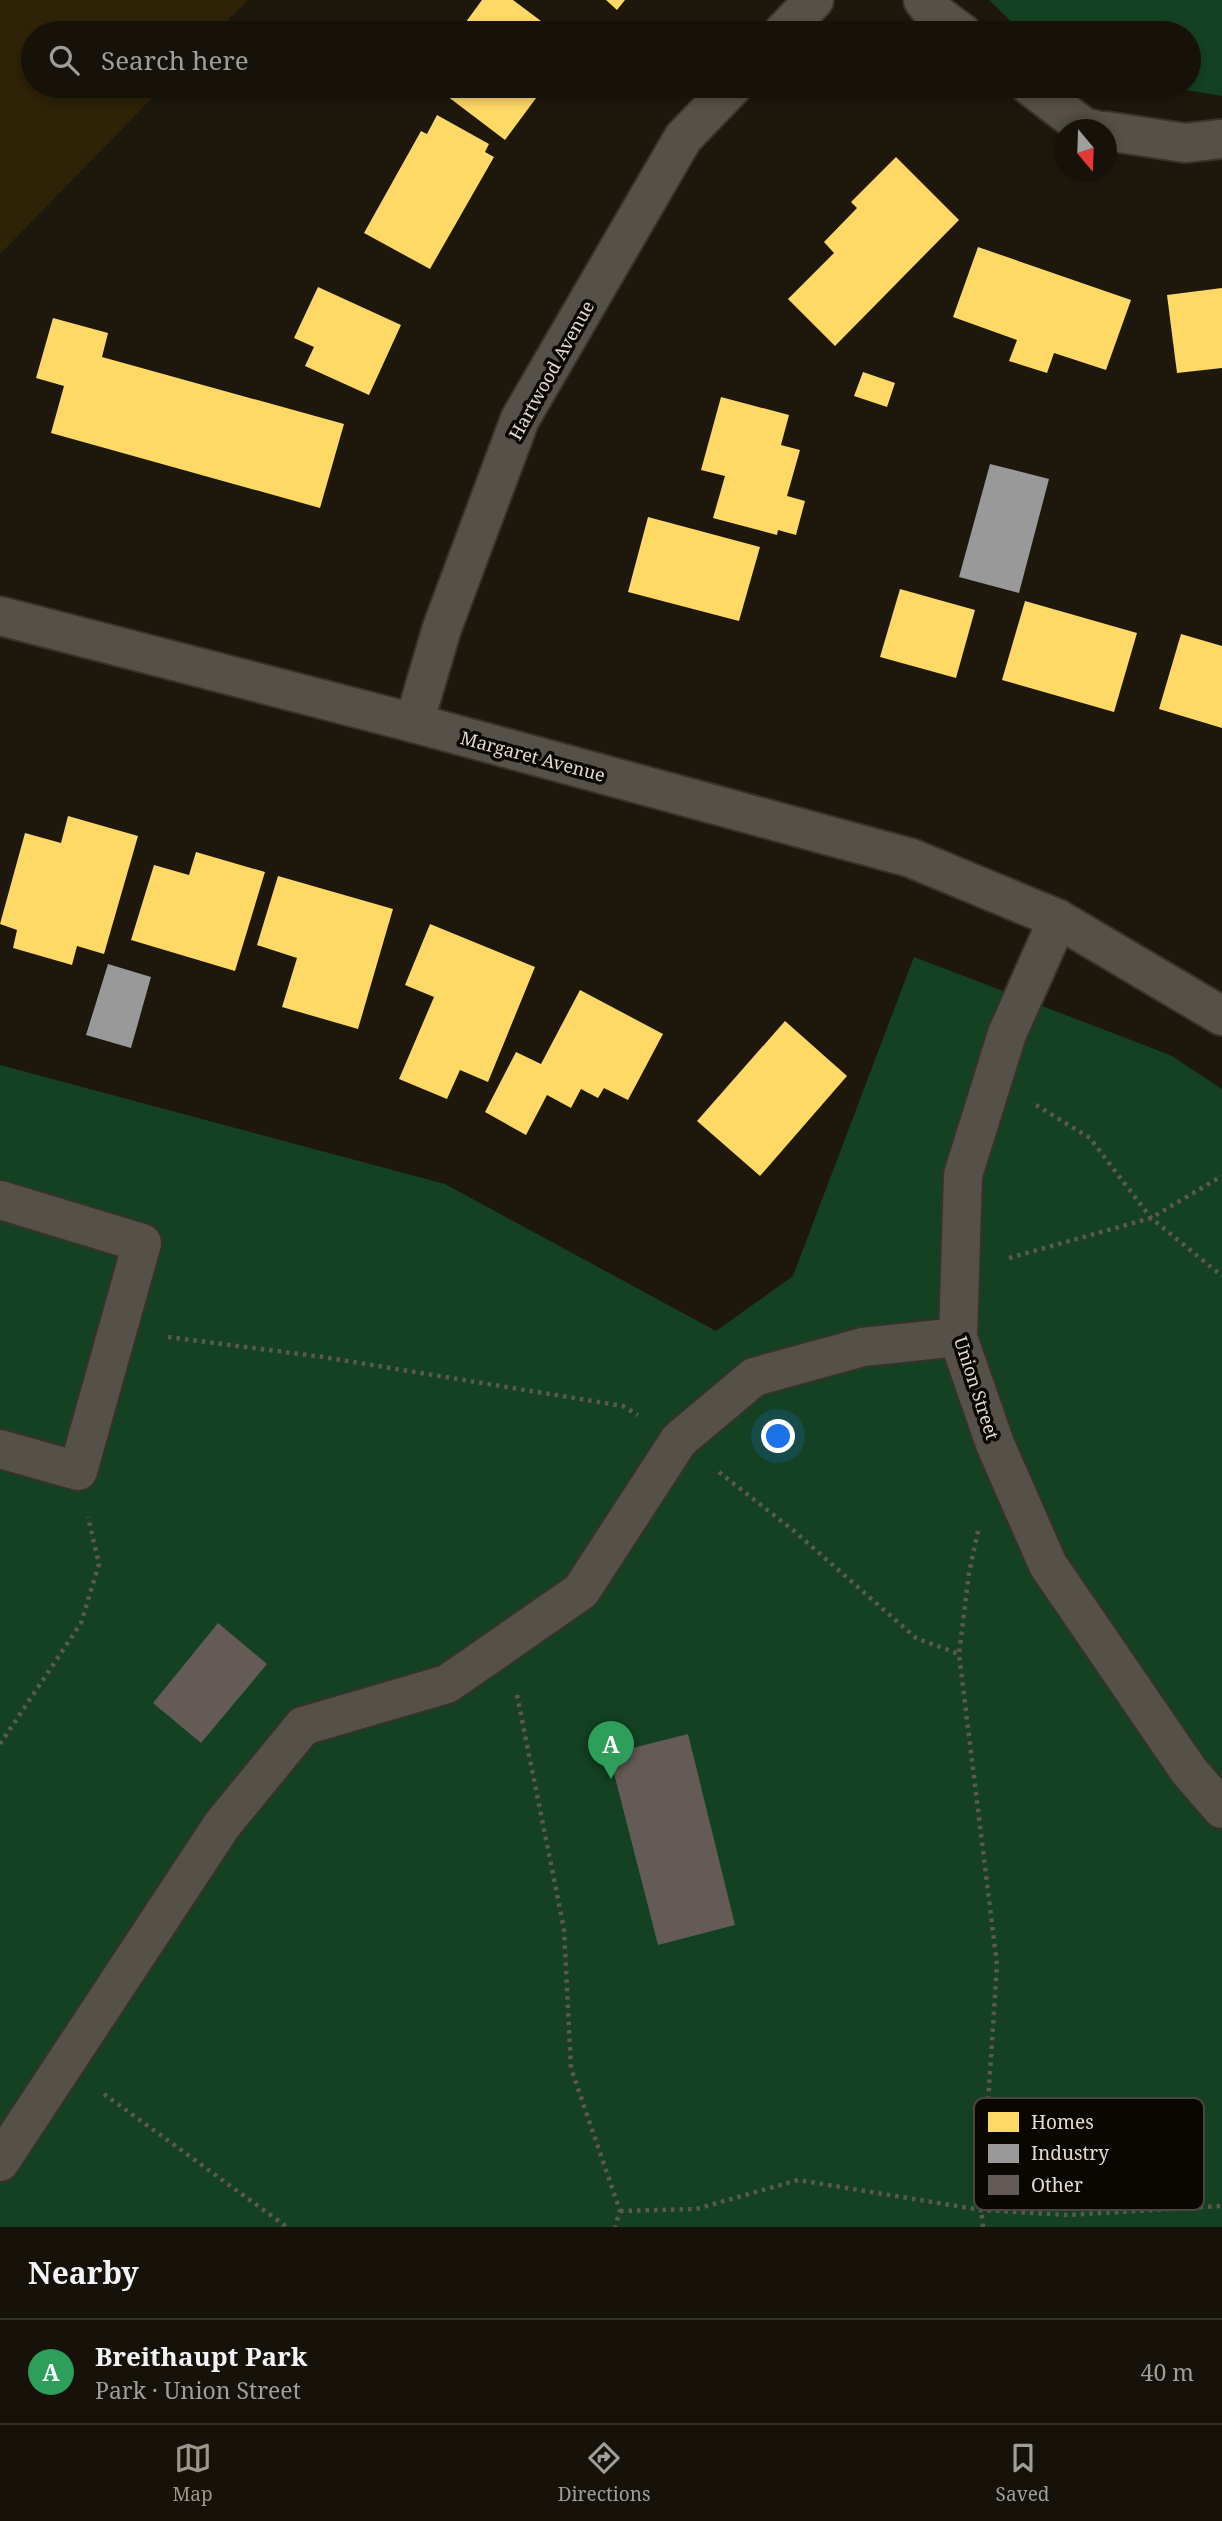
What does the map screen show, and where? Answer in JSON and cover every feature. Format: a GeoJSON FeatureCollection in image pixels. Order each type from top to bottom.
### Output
{"type":"FeatureCollection","features":[{"type":"Feature","properties":{"kind":"street"},"geometry":{"type":"LineString","coordinates":[[794,21],[814,0]]}},
{"type":"Feature","properties":{"kind":"street"},"geometry":{"type":"LineString","coordinates":[[923,0],[946,21]]}},
{"type":"Feature","properties":{"kind":"street","name":"Hartwood Avenue"},"geometry":{"type":"LineString","coordinates":[[414,723],[442,628],[520,419],[683,138],[721,98]]}},
{"type":"Feature","properties":{"kind":"street"},"geometry":{"type":"LineString","coordinates":[[1046,98],[1073,119]]}},
{"type":"Feature","properties":{"kind":"street"},"geometry":{"type":"LineString","coordinates":[[1117,133],[1185,143],[1222,139]]}},
{"type":"Feature","properties":{"kind":"street","name":"Margaret Avenue"},"geometry":{"type":"LineString","coordinates":[[0,616],[414,723],[911,858],[1058,919],[1222,1016]]}},
{"type":"Feature","properties":{"kind":"street","name":"Union Street"},"geometry":{"type":"LineString","coordinates":[[1058,919],[1017,1008],[963,1175],[958,1337],[995,1444],[1048,1565],[1189,1771],[1222,1809]]}},
{"type":"Feature","properties":{"kind":"street"},"geometry":{"type":"LineString","coordinates":[[0,1200],[142,1243],[78,1471],[0,1449]]}},
{"type":"Feature","properties":{"kind":"street"},"geometry":{"type":"LineString","coordinates":[[0,2162],[222,1825],[303,1726],[447,1684],[581,1591],[679,1440],[754,1377],[863,1347],[958,1337]]}},
{"type":"Feature","properties":{"kind":"path"},"geometry":{"type":"LineString","coordinates":[[993,1079],[1090,1138],[1151,1218],[1222,1276]]}},
{"type":"Feature","properties":{"kind":"path"},"geometry":{"type":"LineString","coordinates":[[960,1272],[1151,1218],[1222,1176]]}},
{"type":"Feature","properties":{"kind":"path"},"geometry":{"type":"LineString","coordinates":[[120,1325],[185,1340],[337,1359],[623,1406],[679,1440],[794,1531],[916,1638],[959,1654]]}},
{"type":"Feature","properties":{"kind":"path"},"geometry":{"type":"LineString","coordinates":[[0,1744],[81,1623],[99,1564],[78,1471]]}},
{"type":"Feature","properties":{"kind":"path"},"geometry":{"type":"LineString","coordinates":[[979,1521],[969,1573],[959,1654],[997,1965],[988,2098]]}},
{"type":"Feature","properties":{"kind":"path"},"geometry":{"type":"LineString","coordinates":[[507,1643],[564,1930],[571,2068],[620,2211],[615,2227]]}},
{"type":"Feature","properties":{"kind":"path"},"geometry":{"type":"LineString","coordinates":[[63,2065],[287,2227]]}},
{"type":"Feature","properties":{"kind":"path"},"geometry":{"type":"LineString","coordinates":[[620,2211],[696,2209],[798,2180],[974,2209]]}},
{"type":"Feature","properties":{"kind":"path"},"geometry":{"type":"LineString","coordinates":[[1204,2207],[1222,2206]]}},
{"type":"Feature","properties":{"kind":"path"},"geometry":{"type":"LineString","coordinates":[[983,2227],[981,2210],[1068,2215],[1154,2210]]}},
{"type":"Feature","properties":{"kind":"shaded area"},"geometry":{"type":"Polygon","coordinates":[[[0,0],[248,0],[227,21],[21,21],[21,98],[152,98],[0,254],[0,0]]]}},
{"type":"Feature","properties":{"kind":"green space"},"geometry":{"type":"Polygon","coordinates":[[[989,0],[1222,0],[1222,96],[1201,92],[1201,21],[1011,21],[989,0]]]}},
{"type":"Feature","properties":{"kind":"green space"},"geometry":{"type":"Polygon","coordinates":[[[914,957],[1170,1055],[1222,1089],[1222,2227],[0,2227],[0,1065],[445,1184],[716,1331],[793,1276],[914,957]]]}},
{"type":"Feature","properties":{"kind":"building: Homes"},"geometry":{"type":"Polygon","coordinates":[[[482,0],[513,0],[541,21],[467,21],[482,0]]]}},
{"type":"Feature","properties":{"kind":"building: Homes"},"geometry":{"type":"Polygon","coordinates":[[[606,0],[625,0],[617,10],[606,0]]]}},
{"type":"Feature","properties":{"kind":"building: Homes"},"geometry":{"type":"Polygon","coordinates":[[[450,98],[536,98],[505,140],[450,98]]]}},
{"type":"Feature","properties":{"kind":"building: Homes"},"geometry":{"type":"Polygon","coordinates":[[[437,115],[489,144],[485,152],[494,157],[430,269],[364,233],[421,131],[427,134],[437,115]]]}},
{"type":"Feature","properties":{"kind":"building: Homes"},"geometry":{"type":"Polygon","coordinates":[[[896,157],[959,220],[835,346],[788,299],[834,253],[824,242],[857,208],[851,202],[896,157]]]}},
{"type":"Feature","properties":{"kind":"building: Homes"},"geometry":{"type":"Polygon","coordinates":[[[978,247],[1131,300],[1106,370],[1054,353],[1047,373],[1009,361],[1017,340],[953,317],[978,247]]]}},
{"type":"Feature","properties":{"kind":"building: Homes"},"geometry":{"type":"Polygon","coordinates":[[[318,287],[401,325],[369,395],[305,366],[314,347],[294,338],[318,287]]]}},
{"type":"Feature","properties":{"kind":"building: Homes"},"geometry":{"type":"Polygon","coordinates":[[[1222,288],[1222,368],[1177,373],[1167,295],[1222,288]]]}},
{"type":"Feature","properties":{"kind":"building: Homes"},"geometry":{"type":"Polygon","coordinates":[[[53,318],[108,333],[102,357],[344,424],[320,508],[51,433],[64,386],[36,378],[53,318]]]}},
{"type":"Feature","properties":{"kind":"building: Homes"},"geometry":{"type":"Polygon","coordinates":[[[863,372],[895,383],[887,407],[854,396],[863,372]]]}},
{"type":"Feature","properties":{"kind":"building: Homes"},"geometry":{"type":"Polygon","coordinates":[[[721,397],[789,415],[781,445],[800,450],[787,496],[805,501],[796,535],[778,530],[777,535],[713,518],[725,476],[701,470],[721,397]]]}},
{"type":"Feature","properties":{"kind":"building: Homes"},"geometry":{"type":"Polygon","coordinates":[[[648,517],[760,547],[739,621],[628,592],[648,517]]]}},
{"type":"Feature","properties":{"kind":"building: Homes"},"geometry":{"type":"Polygon","coordinates":[[[900,589],[975,610],[956,678],[880,657],[900,589]]]}},
{"type":"Feature","properties":{"kind":"building: Homes"},"geometry":{"type":"Polygon","coordinates":[[[1025,601],[1137,633],[1114,712],[1002,680],[1025,601]]]}},
{"type":"Feature","properties":{"kind":"building: Homes"},"geometry":{"type":"Polygon","coordinates":[[[1181,634],[1222,646],[1222,728],[1159,709],[1181,634]]]}},
{"type":"Feature","properties":{"kind":"building: Homes"},"geometry":{"type":"Polygon","coordinates":[[[68,816],[138,836],[104,954],[77,946],[72,965],[13,948],[17,930],[0,924],[25,833],[61,843],[68,816]]]}},
{"type":"Feature","properties":{"kind":"building: Homes"},"geometry":{"type":"Polygon","coordinates":[[[196,852],[265,872],[235,971],[131,940],[154,865],[189,875],[196,852]]]}},
{"type":"Feature","properties":{"kind":"building: Homes"},"geometry":{"type":"Polygon","coordinates":[[[278,876],[393,909],[358,1029],[282,1007],[297,958],[257,945],[278,876]]]}},
{"type":"Feature","properties":{"kind":"building: Homes"},"geometry":{"type":"Polygon","coordinates":[[[430,924],[535,967],[488,1082],[460,1070],[447,1099],[399,1079],[434,997],[405,985],[430,924]]]}},
{"type":"Feature","properties":{"kind":"building: Homes"},"geometry":{"type":"Polygon","coordinates":[[[580,990],[663,1034],[628,1100],[604,1088],[598,1098],[581,1089],[571,1108],[547,1095],[526,1135],[485,1112],[516,1052],[541,1064],[580,990]]]}},
{"type":"Feature","properties":{"kind":"building: Homes"},"geometry":{"type":"Polygon","coordinates":[[[785,1021],[847,1076],[760,1176],[697,1121],[785,1021]]]}},
{"type":"Feature","properties":{"kind":"building: Industry"},"geometry":{"type":"Polygon","coordinates":[[[990,464],[1049,479],[1019,593],[959,577],[990,464]]]}},
{"type":"Feature","properties":{"kind":"building: Industry"},"geometry":{"type":"Polygon","coordinates":[[[108,964],[151,977],[131,1048],[86,1035],[108,964]]]}},
{"type":"Feature","properties":{"kind":"building: Other"},"geometry":{"type":"Polygon","coordinates":[[[218,1623],[267,1664],[201,1743],[153,1703],[218,1623]]]}},
{"type":"Feature","properties":{"kind":"building: Other"},"geometry":{"type":"Polygon","coordinates":[[[688,1734],[735,1925],[658,1945],[609,1754],[688,1734]]]}},
{"type":"Feature","properties":{"kind":"place","name":"Breithaupt Park"},"geometry":{"type":"Point","coordinates":[611,1779]}}]}
